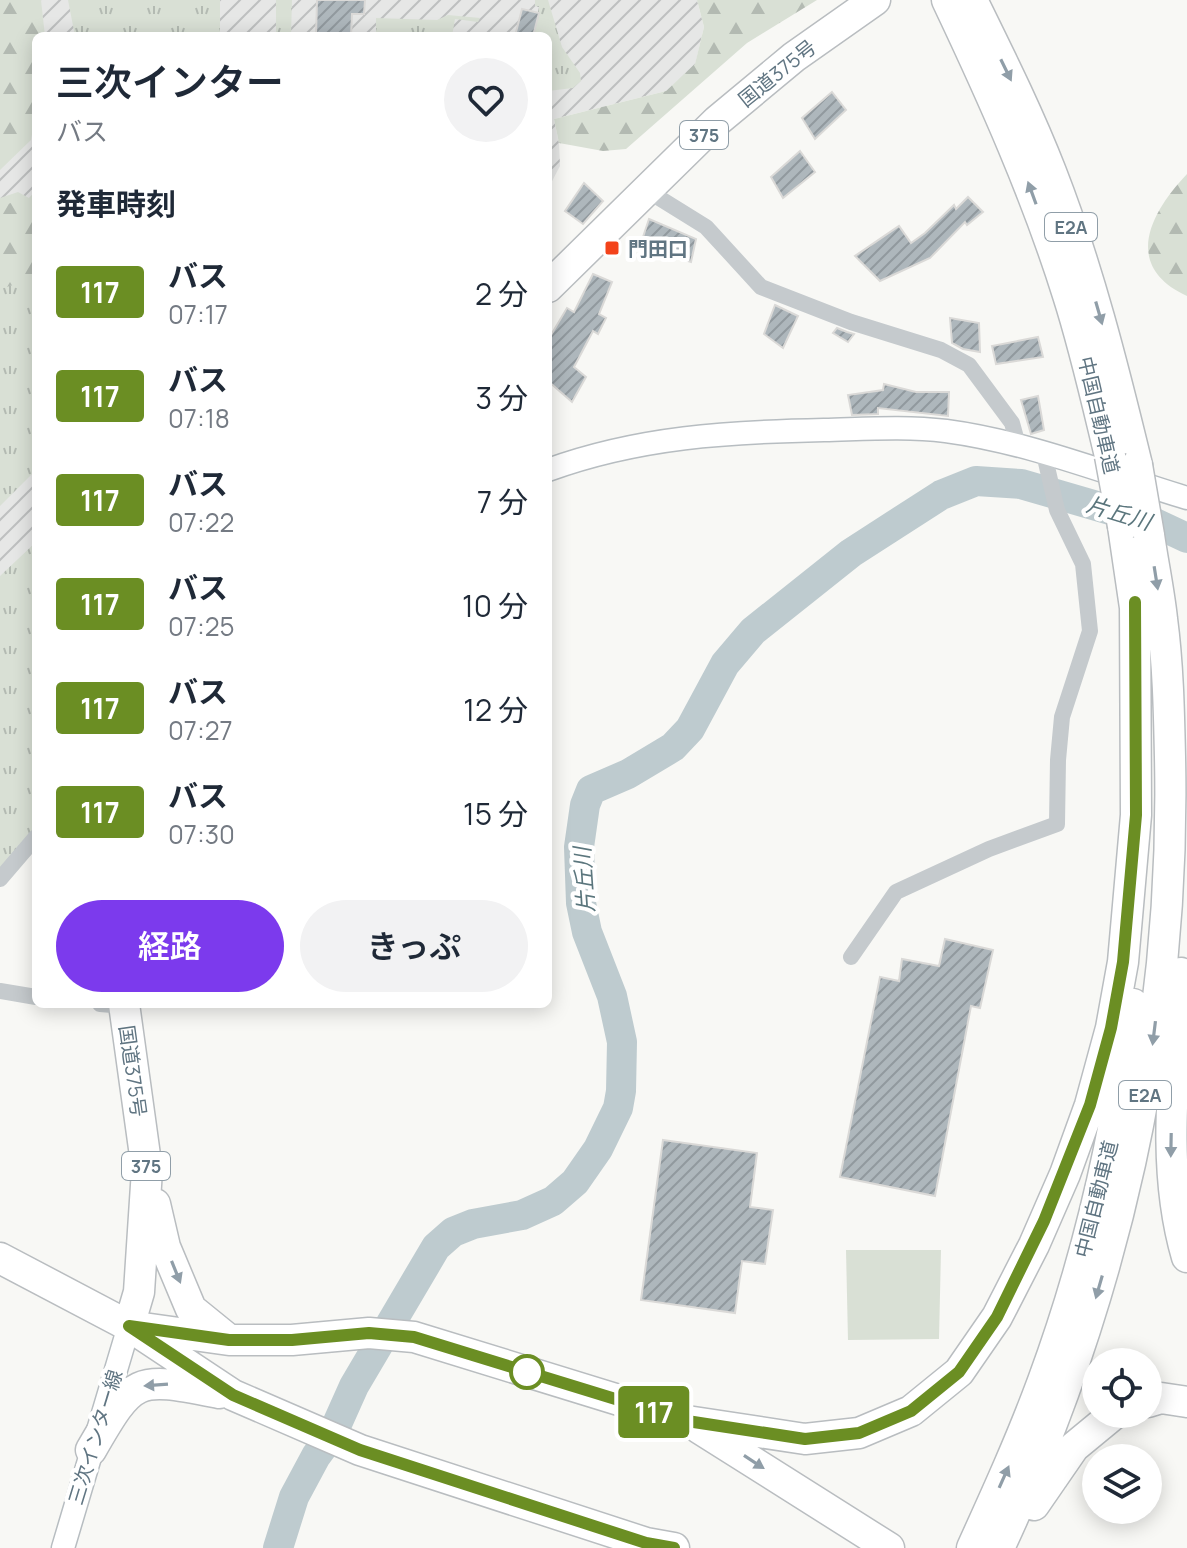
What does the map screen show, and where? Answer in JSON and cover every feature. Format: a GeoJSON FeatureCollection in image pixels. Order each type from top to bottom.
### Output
{"type":"FeatureCollection","features":[{"type":"Feature","properties":{"kind":"highway","name":"国道375号"},"geometry":{"type":"LineString","coordinates":[[552,283],[717,121],[794,57],[875,0]]}},
{"type":"Feature","properties":{"kind":"highway","name":"中国自動車道"},"geometry":{"type":"LineString","coordinates":[[947,0],[999,110],[1052,246],[1124,460]]}},
{"type":"Feature","properties":{"kind":"highway","name":"中国自動車道"},"geometry":{"type":"LineString","coordinates":[[972,0],[1020,100],[1070,225],[1095,300],[1136,530],[1162,620],[1171,806],[1162,974],[1151,1063],[1117,1224],[1095,1303],[1057,1415],[1001,1548]]}},
{"type":"Feature","properties":{"kind":"highway","name":"中国自動車道"},"geometry":{"type":"LineString","coordinates":[[972,1548],[1038,1395],[1071,1295],[1113,1136],[1125,1067],[1136,981],[1146,812],[1144,716],[1135,602],[1136,530]]}},
{"type":"Feature","properties":{"kind":"highway"},"geometry":{"type":"LineString","coordinates":[[129,1326],[229,1340],[292,1340],[369,1333],[414,1337],[687,1421],[805,1439],[859,1433],[911,1411],[959,1372],[997,1317],[1034,1245],[1065,1174],[1090,1105],[1111,1028],[1123,962],[1136,815],[1135,602]]}},
{"type":"Feature","properties":{"kind":"highway"},"geometry":{"type":"LineString","coordinates":[[1162,620],[1173,699],[1182,877],[1181,970],[1171,1159],[1175,1208],[1187,1257]]}},
{"type":"Feature","properties":{"kind":"highway","name":"国道375号"},"geometry":{"type":"LineString","coordinates":[[117,1008],[147,1170],[139,1292],[129,1326]]}},
{"type":"Feature","properties":{"kind":"highway"},"geometry":{"type":"LineString","coordinates":[[147,1170],[165,1247],[191,1309],[229,1340]]}},
{"type":"Feature","properties":{"kind":"highway"},"geometry":{"type":"LineString","coordinates":[[0,1258],[129,1326],[233,1395],[274,1413],[360,1450],[658,1546]]}},
{"type":"Feature","properties":{"kind":"highway"},"geometry":{"type":"LineString","coordinates":[[91,1450],[115,1408],[136,1387],[162,1382],[233,1395]]}},
{"type":"Feature","properties":{"kind":"highway"},"geometry":{"type":"LineString","coordinates":[[1162,1398],[1187,1402]]}},
{"type":"Feature","properties":{"kind":"highway"},"geometry":{"type":"LineString","coordinates":[[687,1421],[889,1548]]}},
{"type":"Feature","properties":{"kind":"highway"},"geometry":{"type":"LineString","coordinates":[[1001,1548],[1074,1447],[1097,1428]]}},
{"type":"Feature","properties":{"kind":"street"},"geometry":{"type":"LineString","coordinates":[[648,191],[706,227],[761,287],[851,322],[941,350],[969,365],[1012,423],[1018,445]]}},
{"type":"Feature","properties":{"kind":"street"},"geometry":{"type":"LineString","coordinates":[[552,469],[592,454],[657,441],[739,434],[889,428],[945,431],[1018,445],[1187,498]]}},
{"type":"Feature","properties":{"kind":"street"},"geometry":{"type":"LineString","coordinates":[[851,957],[896,892],[989,849],[1057,824],[1062,717],[1090,631],[1083,564],[1057,510],[1044,454]]}},
{"type":"Feature","properties":{"kind":"street"},"geometry":{"type":"LineString","coordinates":[[0,879],[32,842]]}},
{"type":"Feature","properties":{"kind":"street"},"geometry":{"type":"LineString","coordinates":[[0,991],[32,996]]}},
{"type":"Feature","properties":{"kind":"street","name":"三次インター線"},"geometry":{"type":"LineString","coordinates":[[63,1548],[129,1326]]}},
{"type":"Feature","properties":{"kind":"shaded area"},"geometry":{"type":"Polygon","coordinates":[[[0,0],[697,0],[704,27],[695,65],[666,91],[554,119],[560,166],[552,181],[552,32],[32,32],[32,832],[0,868],[0,0]]]}},
{"type":"Feature","properties":{"kind":"green space"},"geometry":{"type":"Polygon","coordinates":[[[0,0],[41,0],[45,32],[32,32],[31,140],[0,170],[0,0]]]}},
{"type":"Feature","properties":{"kind":"green space"},"geometry":{"type":"Polygon","coordinates":[[[68,0],[220,0],[220,32],[74,32],[68,0]]]}},
{"type":"Feature","properties":{"kind":"green space"},"geometry":{"type":"Polygon","coordinates":[[[276,0],[292,0],[291,32],[276,32],[276,0]]]}},
{"type":"Feature","properties":{"kind":"green space"},"geometry":{"type":"Polygon","coordinates":[[[535,0],[548,0],[562,47],[580,73],[581,81],[573,88],[552,91],[552,32],[534,32],[539,7],[535,6],[535,0]]]}},
{"type":"Feature","properties":{"kind":"green space"},"geometry":{"type":"Polygon","coordinates":[[[697,0],[817,0],[747,43],[626,149],[603,151],[559,143],[554,119],[666,91],[695,64],[704,27],[697,0]]]}},
{"type":"Feature","properties":{"kind":"green space"},"geometry":{"type":"Polygon","coordinates":[[[448,15],[480,18],[478,22],[455,19],[453,32],[376,32],[376,18],[437,20],[448,15]]]}},
{"type":"Feature","properties":{"kind":"green space"},"geometry":{"type":"Polygon","coordinates":[[[1187,174],[1187,296],[1167,284],[1154,270],[1149,254],[1149,238],[1162,205],[1187,174]]]}},
{"type":"Feature","properties":{"kind":"green space"},"geometry":{"type":"Polygon","coordinates":[[[18,192],[29,198],[32,195],[32,474],[0,506],[0,198],[18,192]]]}},
{"type":"Feature","properties":{"kind":"green space"},"geometry":{"type":"Polygon","coordinates":[[[32,195],[32,279],[0,289],[0,206],[32,195]]]}},
{"type":"Feature","properties":{"kind":"green space"},"geometry":{"type":"Polygon","coordinates":[[[32,546],[32,832],[0,868],[0,576],[32,546]]]}},
{"type":"Feature","properties":{"kind":"green space"},"geometry":{"type":"Polygon","coordinates":[[[846,1250],[941,1250],[939,1339],[848,1340],[846,1250]]]}},
{"type":"Feature","properties":{"kind":"building"},"geometry":{"type":"Polygon","coordinates":[[[317,0],[365,0],[364,14],[352,14],[351,32],[316,32],[317,0]]]}},
{"type":"Feature","properties":{"kind":"building"},"geometry":{"type":"Polygon","coordinates":[[[522,9],[539,13],[534,32],[516,32],[522,9]]]}},
{"type":"Feature","properties":{"kind":"building"},"geometry":{"type":"Polygon","coordinates":[[[832,92],[846,110],[815,139],[802,118],[832,92]]]}},
{"type":"Feature","properties":{"kind":"building"},"geometry":{"type":"Polygon","coordinates":[[[800,151],[815,172],[783,198],[771,177],[800,151]]]}},
{"type":"Feature","properties":{"kind":"building"},"geometry":{"type":"Polygon","coordinates":[[[584,183],[603,201],[583,224],[565,211],[584,183]]]}},
{"type":"Feature","properties":{"kind":"building"},"geometry":{"type":"Polygon","coordinates":[[[968,197],[983,212],[967,225],[965,222],[930,258],[880,281],[855,256],[899,226],[911,243],[954,205],[956,209],[968,197]]]}},
{"type":"Feature","properties":{"kind":"building"},"geometry":{"type":"Polygon","coordinates":[[[649,219],[696,239],[691,262],[640,246],[649,219]]]}},
{"type":"Feature","properties":{"kind":"building"},"geometry":{"type":"Polygon","coordinates":[[[593,274],[612,282],[599,314],[606,318],[598,334],[593,331],[574,367],[586,377],[572,402],[552,384],[552,333],[567,308],[574,312],[593,274]]]}},
{"type":"Feature","properties":{"kind":"building"},"geometry":{"type":"Polygon","coordinates":[[[775,305],[798,316],[783,348],[764,334],[775,305]]]}},
{"type":"Feature","properties":{"kind":"building"},"geometry":{"type":"Polygon","coordinates":[[[950,318],[979,323],[980,352],[952,343],[950,318]]]}},
{"type":"Feature","properties":{"kind":"building"},"geometry":{"type":"Polygon","coordinates":[[[837,328],[854,334],[848,342],[833,333],[837,328]]]}},
{"type":"Feature","properties":{"kind":"building"},"geometry":{"type":"Polygon","coordinates":[[[1038,337],[1043,357],[996,364],[992,346],[1038,337]]]}},
{"type":"Feature","properties":{"kind":"building"},"geometry":{"type":"Polygon","coordinates":[[[884,384],[916,392],[949,392],[948,416],[878,408],[878,414],[852,415],[848,395],[883,390],[884,384]]]}},
{"type":"Feature","properties":{"kind":"building"},"geometry":{"type":"Polygon","coordinates":[[[1038,396],[1044,430],[1031,434],[1021,400],[1038,396]]]}},
{"type":"Feature","properties":{"kind":"building"},"geometry":{"type":"Polygon","coordinates":[[[945,939],[993,950],[980,1008],[971,1006],[935,1196],[840,1177],[880,977],[899,981],[902,959],[939,966],[945,939]]]}},
{"type":"Feature","properties":{"kind":"building"},"geometry":{"type":"Polygon","coordinates":[[[663,1140],[757,1153],[750,1207],[773,1210],[765,1264],[742,1261],[735,1313],[641,1300],[663,1140]]]}},
{"type":"Feature","properties":{"kind":"waterway","name":"片丘川"},"geometry":{"type":"LineString","coordinates":[[278,1548],[294,1497],[316,1456],[333,1433],[354,1386],[436,1247],[453,1232],[473,1224],[522,1215],[553,1201],[575,1182],[598,1149],[618,1108],[622,1042],[612,996],[587,932],[581,903],[579,847],[585,805],[591,790],[628,774],[673,747],[690,729],[725,664],[753,631],[851,553],[941,495],[976,481],[1021,484],[1155,523],[1187,538]]}},
{"type":"Feature","properties":{"kind":"bus line","name":"117"},"geometry":{"type":"LineString","coordinates":[[674,1548],[646,1543],[360,1450],[233,1395],[129,1326],[229,1340],[292,1340],[369,1333],[414,1337],[687,1421],[805,1439],[859,1433],[911,1411],[959,1372],[997,1317],[1034,1245],[1065,1174],[1090,1105],[1111,1028],[1131,894],[1136,815],[1135,602]]}},
{"type":"Feature","properties":{"kind":"place","name":"門田口"},"geometry":{"type":"Point","coordinates":[612,248]}}]}
